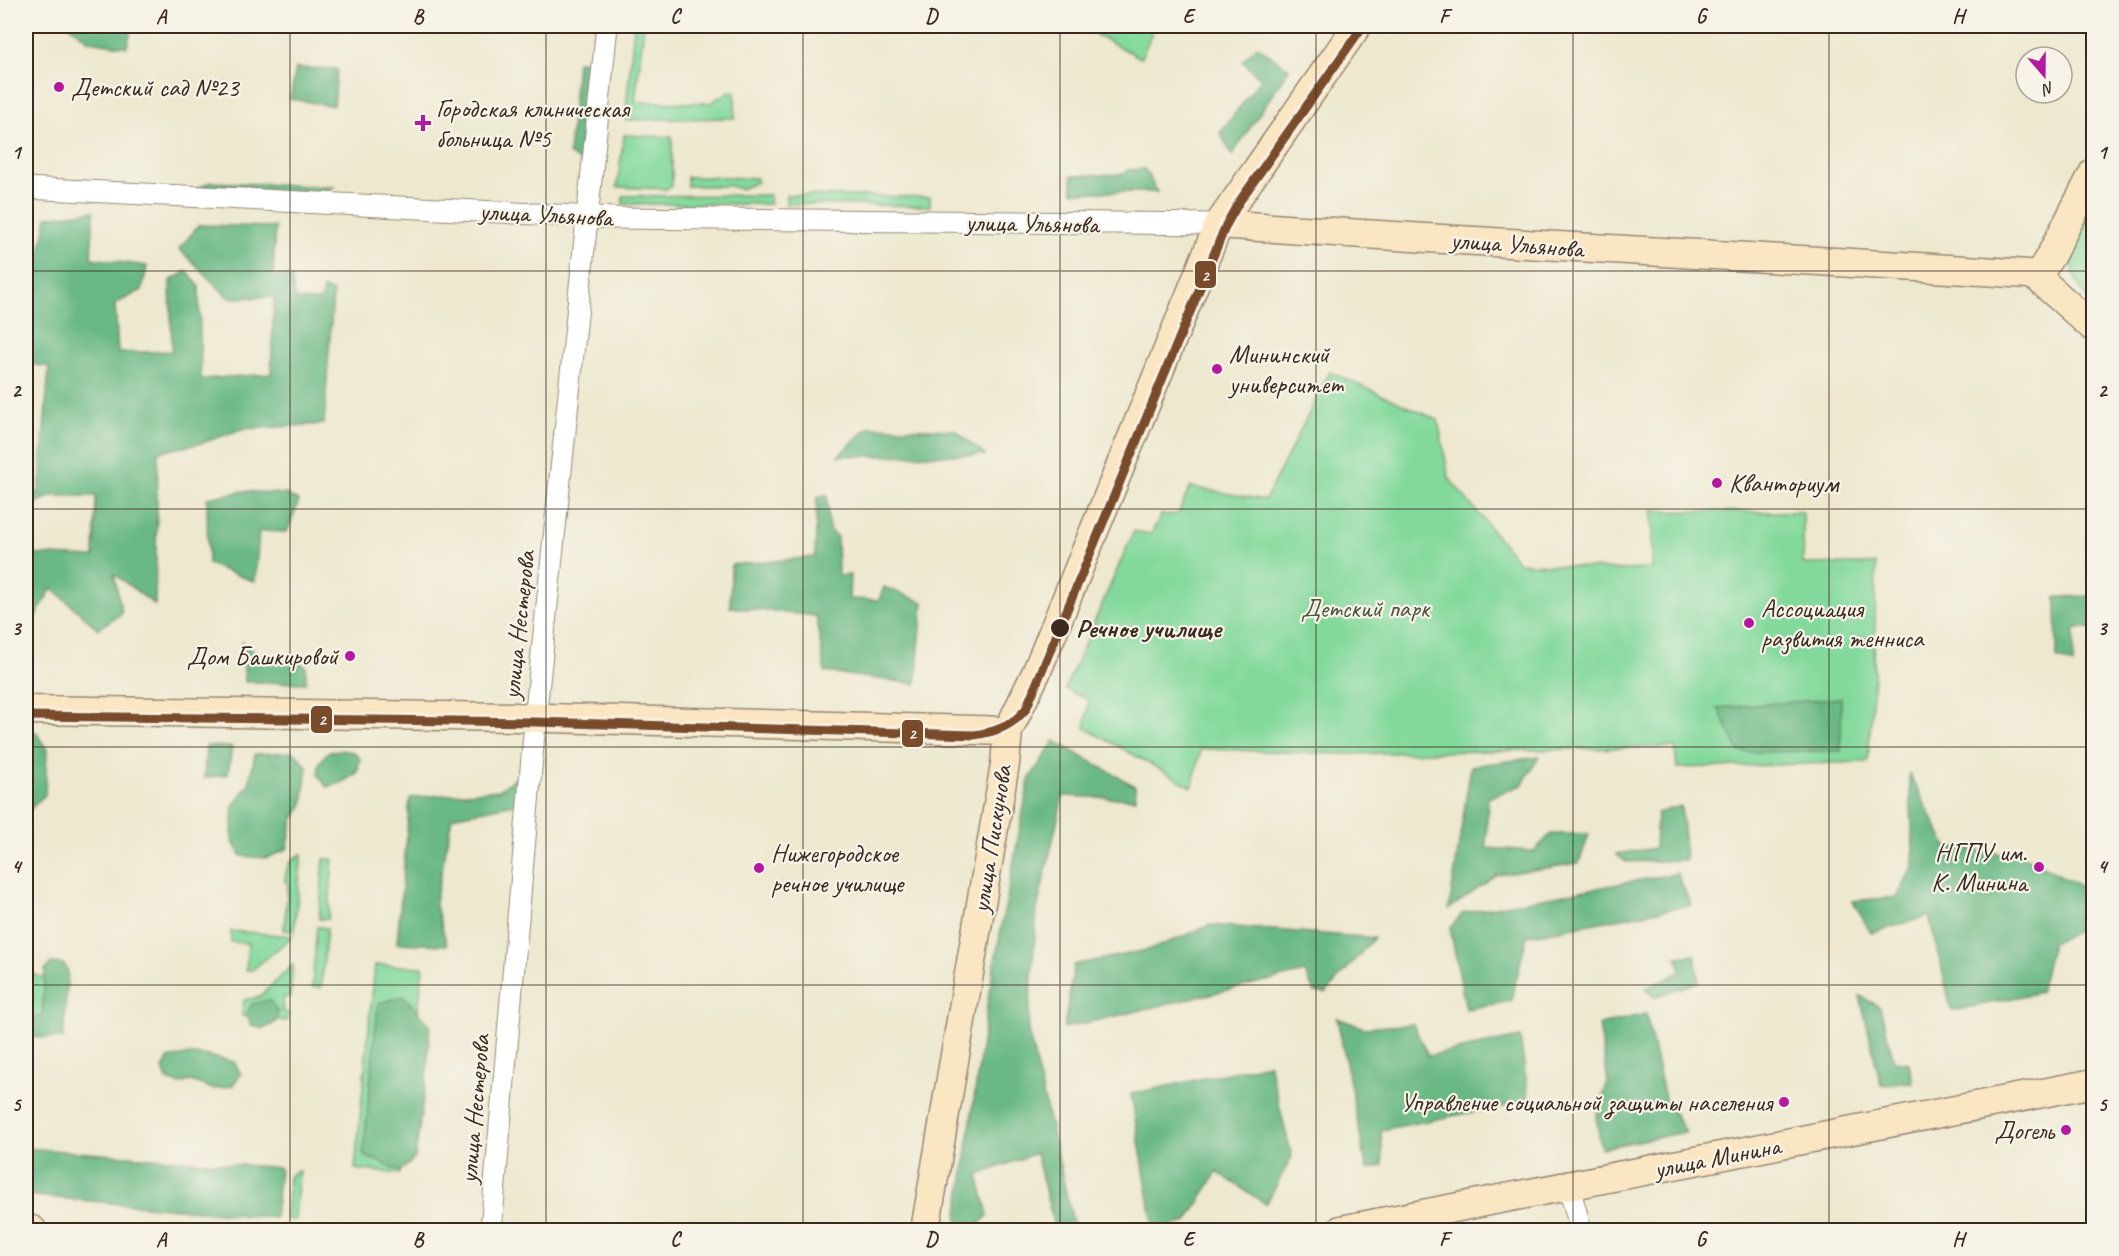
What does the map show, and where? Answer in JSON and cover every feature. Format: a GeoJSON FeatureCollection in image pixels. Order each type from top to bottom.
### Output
{"type":"FeatureCollection","features":[{"type":"Feature","properties":{"kind":"street","name":"улица Нестерова"},"geometry":{"type":"LineString","coordinates":[[491,1230],[536,717],[607,26]]}},
{"type":"Feature","properties":{"kind":"street","name":"улица Пискунова"},"geometry":{"type":"LineString","coordinates":[[925,1230],[1005,764],[1008,731],[1037,671],[1219,224],[1357,26]]}},
{"type":"Feature","properties":{"kind":"street"},"geometry":{"type":"LineString","coordinates":[[2094,172],[2051,255],[2037,277],[2094,328]]}},
{"type":"Feature","properties":{"kind":"street","name":"улица Ульянова"},"geometry":{"type":"LineString","coordinates":[[26,188],[588,217],[1219,224],[1542,246],[1888,264],[2028,274],[2037,277]]}},
{"type":"Feature","properties":{"kind":"street"},"geometry":{"type":"LineString","coordinates":[[26,710],[536,717],[1008,731]]}},
{"type":"Feature","properties":{"kind":"street","name":"улица Минина"},"geometry":{"type":"LineString","coordinates":[[1341,1230],[2094,1083]]}},
{"type":"Feature","properties":{"kind":"street"},"geometry":{"type":"LineString","coordinates":[[1569,1187],[1581,1230]]}},
{"type":"Feature","properties":{"kind":"street"},"geometry":{"type":"LineString","coordinates":[[26,1230],[32,1230]]}},
{"type":"Feature","properties":{"kind":"green space"},"geometry":{"type":"Polygon","coordinates":[[[70,26],[132,26],[127,47],[89,41],[70,26]]]}},
{"type":"Feature","properties":{"kind":"green space"},"geometry":{"type":"Polygon","coordinates":[[[634,26],[644,26],[635,102],[710,103],[730,91],[735,93],[735,118],[625,120],[634,26]]]}},
{"type":"Feature","properties":{"kind":"green space"},"geometry":{"type":"Polygon","coordinates":[[[1097,26],[1155,26],[1141,58],[1095,34],[1097,26]]]}},
{"type":"Feature","properties":{"kind":"green space"},"geometry":{"type":"Polygon","coordinates":[[[1257,46],[1289,69],[1232,155],[1220,133],[1261,79],[1242,61],[1257,46]]]}},
{"type":"Feature","properties":{"kind":"green space"},"geometry":{"type":"Polygon","coordinates":[[[577,61],[593,63],[584,164],[569,154],[577,61]]]}},
{"type":"Feature","properties":{"kind":"green space"},"geometry":{"type":"Polygon","coordinates":[[[296,68],[337,69],[334,106],[290,99],[296,68]]]}},
{"type":"Feature","properties":{"kind":"green space"},"geometry":{"type":"Polygon","coordinates":[[[624,135],[672,137],[672,186],[667,189],[617,187],[624,135]]]}},
{"type":"Feature","properties":{"kind":"green space"},"geometry":{"type":"Polygon","coordinates":[[[1145,169],[1157,192],[1073,192],[1071,176],[1125,174],[1128,170],[1145,169]]]}},
{"type":"Feature","properties":{"kind":"green space"},"geometry":{"type":"Polygon","coordinates":[[[687,177],[757,178],[757,182],[741,189],[730,186],[687,186],[687,177]]]}},
{"type":"Feature","properties":{"kind":"green space"},"geometry":{"type":"Polygon","coordinates":[[[210,182],[334,187],[318,197],[194,190],[210,182]]]}},
{"type":"Feature","properties":{"kind":"green space"},"geometry":{"type":"Polygon","coordinates":[[[770,195],[770,204],[623,204],[623,196],[770,195]]]}},
{"type":"Feature","properties":{"kind":"green space"},"geometry":{"type":"Polygon","coordinates":[[[786,195],[930,197],[930,206],[786,204],[786,195]]]}},
{"type":"Feature","properties":{"kind":"green space"},"geometry":{"type":"Polygon","coordinates":[[[2093,208],[2093,304],[2075,280],[2072,257],[2093,208]]]}},
{"type":"Feature","properties":{"kind":"green space"},"geometry":{"type":"Polygon","coordinates":[[[94,211],[91,258],[147,266],[142,290],[115,304],[118,353],[172,351],[170,281],[187,271],[199,286],[201,379],[271,374],[274,297],[229,298],[179,249],[199,225],[275,227],[273,276],[291,277],[296,300],[321,301],[323,288],[333,292],[324,424],[242,429],[202,443],[158,452],[155,605],[114,574],[122,613],[98,629],[52,588],[34,619],[32,658],[26,648],[26,554],[94,557],[96,496],[51,496],[26,506],[26,493],[39,493],[49,367],[26,363],[26,257],[39,258],[47,217],[94,211]]]}},
{"type":"Feature","properties":{"kind":"green space","name":"Детский парк"},"geometry":{"type":"Polygon","coordinates":[[[1330,372],[1438,420],[1449,478],[1519,563],[1624,570],[1652,569],[1652,511],[1803,512],[1803,564],[1876,564],[1874,677],[1868,762],[1677,768],[1675,747],[1345,754],[1201,749],[1192,787],[1085,728],[1089,700],[1065,689],[1134,531],[1151,534],[1161,515],[1178,514],[1190,487],[1265,500],[1330,372]]]}},
{"type":"Feature","properties":{"kind":"green space"},"geometry":{"type":"Polygon","coordinates":[[[869,427],[955,430],[985,455],[838,456],[869,427]]]}},
{"type":"Feature","properties":{"kind":"green space"},"geometry":{"type":"Polygon","coordinates":[[[244,491],[286,494],[299,501],[287,532],[259,531],[255,582],[208,564],[207,498],[244,491]]]}},
{"type":"Feature","properties":{"kind":"green space"},"geometry":{"type":"Polygon","coordinates":[[[827,495],[829,530],[837,537],[838,576],[850,575],[849,599],[879,600],[884,587],[923,602],[916,684],[825,672],[816,616],[730,607],[731,565],[815,557],[817,497],[827,495]]]}},
{"type":"Feature","properties":{"kind":"green space"},"geometry":{"type":"Polygon","coordinates":[[[2093,596],[2093,628],[2075,628],[2073,665],[2057,658],[2056,597],[2093,596]]]}},
{"type":"Feature","properties":{"kind":"green space"},"geometry":{"type":"Polygon","coordinates":[[[242,642],[262,659],[291,659],[306,666],[306,683],[245,682],[242,642]]]}},
{"type":"Feature","properties":{"kind":"green space"},"geometry":{"type":"Polygon","coordinates":[[[1841,698],[1841,751],[1739,752],[1718,708],[1841,698]]]}},
{"type":"Feature","properties":{"kind":"green space"},"geometry":{"type":"Polygon","coordinates":[[[26,732],[36,732],[47,750],[45,795],[26,813],[26,732]]]}},
{"type":"Feature","properties":{"kind":"green space"},"geometry":{"type":"Polygon","coordinates":[[[1054,741],[1135,786],[1136,799],[1063,796],[1037,909],[1028,1030],[1073,1222],[1054,1226],[1036,1153],[978,1175],[988,1216],[972,1230],[957,1220],[989,993],[1029,780],[1054,741]]]}},
{"type":"Feature","properties":{"kind":"green space"},"geometry":{"type":"Polygon","coordinates":[[[206,746],[232,747],[228,774],[204,778],[206,746]]]}},
{"type":"Feature","properties":{"kind":"green space"},"geometry":{"type":"Polygon","coordinates":[[[341,750],[354,752],[360,759],[357,773],[341,783],[327,787],[318,775],[319,763],[328,752],[341,750]]]}},
{"type":"Feature","properties":{"kind":"green space"},"geometry":{"type":"Polygon","coordinates":[[[294,752],[307,766],[303,804],[293,820],[287,849],[267,858],[241,856],[232,840],[233,806],[249,784],[255,754],[294,752]]]}},
{"type":"Feature","properties":{"kind":"green space"},"geometry":{"type":"Polygon","coordinates":[[[1539,757],[1522,785],[1488,798],[1486,848],[1534,851],[1551,834],[1589,834],[1579,863],[1498,875],[1449,909],[1471,766],[1539,757]]]}},
{"type":"Feature","properties":{"kind":"green space"},"geometry":{"type":"Polygon","coordinates":[[[1909,773],[1947,847],[2026,857],[2093,893],[2091,914],[2084,926],[2052,943],[2040,992],[1952,1011],[1929,916],[1871,933],[1853,901],[1897,897],[1914,864],[1909,773]]]}},
{"type":"Feature","properties":{"kind":"green space"},"geometry":{"type":"Polygon","coordinates":[[[520,775],[519,803],[452,817],[435,903],[447,945],[397,943],[410,798],[499,790],[520,775]]]}},
{"type":"Feature","properties":{"kind":"green space"},"geometry":{"type":"Polygon","coordinates":[[[1681,806],[1686,860],[1626,862],[1616,854],[1655,848],[1657,813],[1681,806]]]}},
{"type":"Feature","properties":{"kind":"green space"},"geometry":{"type":"Polygon","coordinates":[[[302,854],[294,931],[284,930],[288,883],[285,882],[286,873],[291,862],[302,854]]]}},
{"type":"Feature","properties":{"kind":"green space"},"geometry":{"type":"Polygon","coordinates":[[[324,859],[333,859],[328,919],[319,919],[324,859]]]}},
{"type":"Feature","properties":{"kind":"green space"},"geometry":{"type":"Polygon","coordinates":[[[1677,873],[1691,905],[1527,936],[1511,1001],[1466,1009],[1450,928],[1463,913],[1677,873]]]}},
{"type":"Feature","properties":{"kind":"green space"},"geometry":{"type":"Polygon","coordinates":[[[1210,925],[1374,938],[1326,993],[1314,992],[1305,972],[1064,1028],[1074,965],[1152,949],[1210,925]]]}},
{"type":"Feature","properties":{"kind":"green space"},"geometry":{"type":"Polygon","coordinates":[[[317,927],[327,928],[321,988],[312,987],[317,927]]]}},
{"type":"Feature","properties":{"kind":"green space"},"geometry":{"type":"Polygon","coordinates":[[[231,931],[293,936],[252,970],[246,970],[248,943],[231,942],[231,931]]]}},
{"type":"Feature","properties":{"kind":"green space"},"geometry":{"type":"Polygon","coordinates":[[[1695,955],[1699,982],[1654,997],[1646,988],[1681,972],[1677,957],[1695,955]]]}},
{"type":"Feature","properties":{"kind":"green space"},"geometry":{"type":"Polygon","coordinates":[[[51,963],[64,964],[68,972],[63,1038],[26,1037],[26,1016],[42,1017],[45,970],[51,963]]]}},
{"type":"Feature","properties":{"kind":"green space"},"geometry":{"type":"Polygon","coordinates":[[[293,965],[290,997],[284,997],[282,1011],[288,1013],[287,1021],[242,1016],[244,1000],[259,997],[293,965]]]}},
{"type":"Feature","properties":{"kind":"green space"},"geometry":{"type":"Polygon","coordinates":[[[375,965],[423,967],[400,1174],[355,1169],[375,965]]]}},
{"type":"Feature","properties":{"kind":"green space"},"geometry":{"type":"Polygon","coordinates":[[[26,974],[46,979],[44,1018],[26,1020],[26,974]]]}},
{"type":"Feature","properties":{"kind":"green space"},"geometry":{"type":"Polygon","coordinates":[[[404,996],[430,1025],[427,1071],[415,1158],[400,1171],[363,1155],[378,1003],[404,996]]]}},
{"type":"Feature","properties":{"kind":"green space"},"geometry":{"type":"Polygon","coordinates":[[[1860,996],[1880,1007],[1894,1061],[1909,1063],[1913,1082],[1881,1085],[1860,996]]]}},
{"type":"Feature","properties":{"kind":"green space"},"geometry":{"type":"Polygon","coordinates":[[[269,1000],[278,1012],[275,1023],[263,1029],[251,1025],[247,1014],[252,1004],[269,1000]]]}},
{"type":"Feature","properties":{"kind":"green space"},"geometry":{"type":"Polygon","coordinates":[[[1646,1014],[1665,1099],[1686,1132],[1601,1148],[1596,1117],[1608,1082],[1599,1025],[1646,1014]]]}},
{"type":"Feature","properties":{"kind":"green space"},"geometry":{"type":"Polygon","coordinates":[[[1337,1018],[1364,1028],[1413,1024],[1428,1056],[1520,1037],[1529,1101],[1381,1130],[1383,1165],[1367,1170],[1337,1018]]]}},
{"type":"Feature","properties":{"kind":"green space"},"geometry":{"type":"Polygon","coordinates":[[[185,1055],[203,1055],[234,1062],[241,1074],[232,1086],[213,1089],[191,1081],[179,1084],[167,1080],[163,1069],[168,1059],[185,1055]]]}},
{"type":"Feature","properties":{"kind":"green space"},"geometry":{"type":"Polygon","coordinates":[[[1269,1064],[1292,1157],[1266,1204],[1217,1172],[1187,1222],[1154,1230],[1131,1094],[1269,1064]]]}},
{"type":"Feature","properties":{"kind":"green space"},"geometry":{"type":"Polygon","coordinates":[[[26,1148],[280,1168],[275,1218],[26,1195],[26,1148]]]}},
{"type":"Feature","properties":{"kind":"green space"},"geometry":{"type":"Polygon","coordinates":[[[299,1171],[295,1220],[286,1219],[289,1178],[292,1173],[299,1171]]]}},
{"type":"Feature","properties":{"kind":"transit line","name":"2"},"geometry":{"type":"LineString","coordinates":[[26,716],[535,722],[974,735],[1003,727],[1015,720],[1026,709],[1226,225],[1239,202],[1363,26]]}},
{"type":"Feature","properties":{"kind":"place","name":"Детский сад №23"},"geometry":{"type":"Point","coordinates":[59,87]}},
{"type":"Feature","properties":{"kind":"place","name":"Городская клиническая больница №5"},"geometry":{"type":"Point","coordinates":[423,123]}},
{"type":"Feature","properties":{"kind":"place","name":"Мининский университет"},"geometry":{"type":"Point","coordinates":[1217,369]}},
{"type":"Feature","properties":{"kind":"place","name":"Кванториум"},"geometry":{"type":"Point","coordinates":[1717,483]}},
{"type":"Feature","properties":{"kind":"place","name":"Ассоциация развития тенниса"},"geometry":{"type":"Point","coordinates":[1749,623]}},
{"type":"Feature","properties":{"kind":"place","name":"Речное училище"},"geometry":{"type":"Point","coordinates":[1060,628]}},
{"type":"Feature","properties":{"kind":"place","name":"Дом Башкировой"},"geometry":{"type":"Point","coordinates":[350,656]}},
{"type":"Feature","properties":{"kind":"place","name":"НГПУ им. К. Минина"},"geometry":{"type":"Point","coordinates":[2039,867]}},
{"type":"Feature","properties":{"kind":"place","name":"Нижегородское речное училище"},"geometry":{"type":"Point","coordinates":[759,868]}},
{"type":"Feature","properties":{"kind":"place","name":"Управление социальной защиты населения"},"geometry":{"type":"Point","coordinates":[1784,1102]}},
{"type":"Feature","properties":{"kind":"place","name":"Догель"},"geometry":{"type":"Point","coordinates":[2066,1130]}}]}
